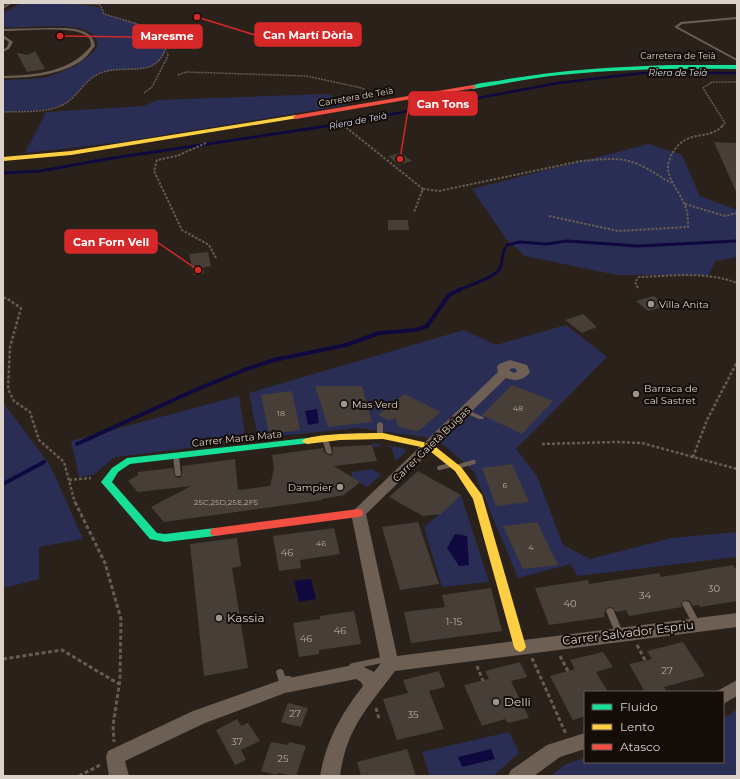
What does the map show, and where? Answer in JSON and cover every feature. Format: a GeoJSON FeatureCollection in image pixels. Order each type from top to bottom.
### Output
{"type":"FeatureCollection","features":[{"type":"Feature","properties":{"kind":"street","name":"Carretera de Teià"},"geometry":{"type":"LineString","coordinates":[[3,159],[71,153],[139,143],[535,76],[646,66],[737,67]]}},
{"type":"Feature","properties":{"kind":"street","name":"Carrer Gaietà Buïgas"},"geometry":{"type":"LineString","coordinates":[[358,513],[504,373]]}},
{"type":"Feature","properties":{"kind":"street","name":"Carrer Marta Mata"},"geometry":{"type":"LineString","coordinates":[[358,513],[165,538],[154,536],[106,482],[115,470],[128,461],[326,439],[380,436],[429,446],[454,466],[478,498],[523,647]]}},
{"type":"Feature","properties":{"kind":"street"},"geometry":{"type":"LineString","coordinates":[[330,776],[332,761],[340,735],[373,696],[389,662],[358,513]]}},
{"type":"Feature","properties":{"kind":"street","name":"Carrer Salvador Espriu"},"geometry":{"type":"LineString","coordinates":[[389,662],[737,620]]}},
{"type":"Feature","properties":{"kind":"street"},"geometry":{"type":"LineString","coordinates":[[119,776],[115,757],[199,716],[284,686],[358,671],[369,678],[373,696]]}},
{"type":"Feature","properties":{"kind":"street"},"geometry":{"type":"LineString","coordinates":[[724,695],[737,687]]}},
{"type":"Feature","properties":{"kind":"street"},"geometry":{"type":"LineString","coordinates":[[518,776],[554,751],[578,743]]}},
{"type":"Feature","properties":{"kind":"lane"},"geometry":{"type":"LineString","coordinates":[[3,8],[10,3]]}},
{"type":"Feature","properties":{"kind":"lane"},"geometry":{"type":"LineString","coordinates":[[737,18],[681,23],[676,27],[737,60]]}},
{"type":"Feature","properties":{"kind":"lane"},"geometry":{"type":"LineString","coordinates":[[3,30],[71,29],[87,34],[90,37],[93,46],[88,54],[70,65],[47,73],[18,77],[3,77]]}},
{"type":"Feature","properties":{"kind":"lane"},"geometry":{"type":"LineString","coordinates":[[3,36],[11,42],[8,48],[3,51]]}},
{"type":"Feature","properties":{"kind":"lane"},"geometry":{"type":"LineString","coordinates":[[465,411],[481,418]]}},
{"type":"Feature","properties":{"kind":"lane"},"geometry":{"type":"LineString","coordinates":[[380,424],[380,436]]}},
{"type":"Feature","properties":{"kind":"lane"},"geometry":{"type":"LineString","coordinates":[[326,439],[329,452]]}},
{"type":"Feature","properties":{"kind":"lane"},"geometry":{"type":"LineString","coordinates":[[176,456],[178,474]]}},
{"type":"Feature","properties":{"kind":"lane"},"geometry":{"type":"LineString","coordinates":[[440,468],[473,462]]}},
{"type":"Feature","properties":{"kind":"lane"},"geometry":{"type":"LineString","coordinates":[[686,604],[697,625]]}},
{"type":"Feature","properties":{"kind":"lane"},"geometry":{"type":"LineString","coordinates":[[610,611],[620,634]]}},
{"type":"Feature","properties":{"kind":"lane"},"geometry":{"type":"LineString","coordinates":[[280,672],[282,680],[389,662]]}},
{"type":"Feature","properties":{"kind":"path"},"geometry":{"type":"LineString","coordinates":[[47,3],[98,4],[101,6],[104,14],[157,30],[168,41],[168,56],[152,88],[144,93]]}},
{"type":"Feature","properties":{"kind":"path"},"geometry":{"type":"LineString","coordinates":[[3,112],[63,105],[78,93],[89,80],[97,75],[113,70],[152,67],[160,62],[167,51]]}},
{"type":"Feature","properties":{"kind":"path"},"geometry":{"type":"LineString","coordinates":[[178,75],[186,72],[306,76],[362,88],[367,91],[357,96]]}},
{"type":"Feature","properties":{"kind":"path"},"geometry":{"type":"LineString","coordinates":[[671,184],[668,170],[670,156],[682,140],[719,131],[724,123],[703,88],[712,82],[737,82]]}},
{"type":"Feature","properties":{"kind":"path"},"geometry":{"type":"LineString","coordinates":[[329,120],[336,120],[423,189],[439,191],[581,161],[627,160],[646,168],[671,184],[685,204],[689,218],[688,227],[618,231],[549,216]]}},
{"type":"Feature","properties":{"kind":"path"},"geometry":{"type":"LineString","coordinates":[[209,141],[177,156],[157,160],[154,171],[182,230],[209,245],[216,258]]}},
{"type":"Feature","properties":{"kind":"path"},"geometry":{"type":"LineString","coordinates":[[414,212],[423,189]]}},
{"type":"Feature","properties":{"kind":"path"},"geometry":{"type":"LineString","coordinates":[[685,204],[725,216],[737,213]]}},
{"type":"Feature","properties":{"kind":"path"},"geometry":{"type":"LineString","coordinates":[[638,288],[635,282],[639,278],[709,275],[721,277],[737,283]]}},
{"type":"Feature","properties":{"kind":"path"},"geometry":{"type":"LineString","coordinates":[[3,298],[6,298],[21,308],[10,347],[8,390],[14,401],[30,412],[39,440],[64,462],[76,505],[105,563],[121,619],[119,684],[113,726],[115,757],[79,776]]}},
{"type":"Feature","properties":{"kind":"path"},"geometry":{"type":"LineString","coordinates":[[693,457],[707,420],[737,362]]}},
{"type":"Feature","properties":{"kind":"path"},"geometry":{"type":"LineString","coordinates":[[542,444],[615,442],[642,443],[737,469]]}},
{"type":"Feature","properties":{"kind":"path"},"geometry":{"type":"LineString","coordinates":[[636,643],[645,660]]}},
{"type":"Feature","properties":{"kind":"path"},"geometry":{"type":"LineString","coordinates":[[523,647],[578,743]]}},
{"type":"Feature","properties":{"kind":"path"},"geometry":{"type":"LineString","coordinates":[[3,659],[62,650],[119,684]]}},
{"type":"Feature","properties":{"kind":"path"},"geometry":{"type":"LineString","coordinates":[[558,653],[568,671]]}},
{"type":"Feature","properties":{"kind":"path"},"geometry":{"type":"LineString","coordinates":[[476,664],[482,681]]}},
{"type":"Feature","properties":{"kind":"path"},"geometry":{"type":"LineString","coordinates":[[373,696],[379,718]]}},
{"type":"Feature","properties":{"kind":"shaded area"},"geometry":{"type":"Polygon","coordinates":[[[21,3],[72,4],[102,8],[104,14],[157,30],[168,41],[165,53],[159,61],[151,66],[109,71],[99,74],[89,80],[69,101],[59,106],[35,110],[3,112],[3,80],[41,78],[53,75],[83,61],[98,45],[92,34],[84,30],[74,28],[50,26],[3,27],[3,13],[21,3]]]}},
{"type":"Feature","properties":{"kind":"shaded area"},"geometry":{"type":"Polygon","coordinates":[[[329,94],[347,105],[121,142],[25,153],[46,112],[144,106],[157,100],[329,94]]]}},
{"type":"Feature","properties":{"kind":"shaded area"},"geometry":{"type":"Polygon","coordinates":[[[649,144],[682,155],[700,196],[737,210],[737,257],[715,261],[709,275],[617,275],[525,256],[507,240],[472,189],[649,144]]]}},
{"type":"Feature","properties":{"kind":"shaded area"},"geometry":{"type":"Polygon","coordinates":[[[566,325],[607,357],[516,449],[537,476],[563,545],[590,559],[672,538],[737,532],[737,557],[577,576],[571,564],[518,578],[474,472],[444,445],[424,437],[359,428],[258,438],[249,393],[464,330],[496,345],[566,325]]]}},
{"type":"Feature","properties":{"kind":"shaded area"},"geometry":{"type":"Polygon","coordinates":[[[239,396],[246,441],[115,457],[93,475],[79,477],[71,441],[239,396]]]}},
{"type":"Feature","properties":{"kind":"shaded area"},"geometry":{"type":"Polygon","coordinates":[[[3,402],[50,465],[83,539],[39,547],[39,579],[3,588],[3,402]]]}},
{"type":"Feature","properties":{"kind":"shaded area"},"geometry":{"type":"Polygon","coordinates":[[[317,409],[319,423],[308,425],[305,411],[317,409]]]}},
{"type":"Feature","properties":{"kind":"shaded area"},"geometry":{"type":"Polygon","coordinates":[[[372,443],[403,448],[406,451],[396,461],[391,447],[383,445],[374,447],[372,443]]]}},
{"type":"Feature","properties":{"kind":"shaded area"},"geometry":{"type":"Polygon","coordinates":[[[372,469],[381,475],[367,487],[352,477],[352,472],[372,469]]]}},
{"type":"Feature","properties":{"kind":"shaded area"},"geometry":{"type":"Polygon","coordinates":[[[461,495],[489,582],[442,587],[424,527],[461,495]]]}},
{"type":"Feature","properties":{"kind":"shaded area"},"geometry":{"type":"Polygon","coordinates":[[[455,534],[467,536],[469,565],[459,566],[447,548],[455,534]]]}},
{"type":"Feature","properties":{"kind":"shaded area"},"geometry":{"type":"Polygon","coordinates":[[[311,579],[316,599],[299,602],[294,581],[311,579]]]}},
{"type":"Feature","properties":{"kind":"shaded area"},"geometry":{"type":"Polygon","coordinates":[[[737,709],[737,776],[551,776],[566,764],[584,758],[584,763],[724,763],[724,717],[730,715],[737,709]]]}},
{"type":"Feature","properties":{"kind":"shaded area"},"geometry":{"type":"Polygon","coordinates":[[[509,732],[519,753],[493,776],[430,776],[422,752],[509,732]]]}},
{"type":"Feature","properties":{"kind":"shaded area"},"geometry":{"type":"Polygon","coordinates":[[[491,749],[495,759],[462,767],[458,757],[491,749]]]}},
{"type":"Feature","properties":{"kind":"building"},"geometry":{"type":"Polygon","coordinates":[[[35,51],[45,69],[27,72],[17,53],[28,55],[35,51]]]}},
{"type":"Feature","properties":{"kind":"building"},"geometry":{"type":"Polygon","coordinates":[[[714,142],[737,143],[737,194],[714,142]]]}},
{"type":"Feature","properties":{"kind":"building"},"geometry":{"type":"Polygon","coordinates":[[[401,153],[412,161],[399,165],[388,156],[401,153]]]}},
{"type":"Feature","properties":{"kind":"building"},"geometry":{"type":"Polygon","coordinates":[[[388,220],[408,220],[409,230],[388,230],[388,220]]]}},
{"type":"Feature","properties":{"kind":"building"},"geometry":{"type":"Polygon","coordinates":[[[208,252],[211,266],[203,268],[204,273],[194,275],[189,254],[208,252]]]}},
{"type":"Feature","properties":{"kind":"building","name":"Villa Anita"},"geometry":{"type":"Polygon","coordinates":[[[654,296],[666,306],[648,311],[636,301],[654,296]]]}},
{"type":"Feature","properties":{"kind":"building"},"geometry":{"type":"Polygon","coordinates":[[[583,314],[597,327],[582,333],[565,320],[583,314]]]}},
{"type":"Feature","properties":{"kind":"building"},"geometry":{"type":"Polygon","coordinates":[[[512,385],[553,401],[522,434],[482,415],[512,385]]]}},
{"type":"Feature","properties":{"kind":"building","name":"Mas Verd"},"geometry":{"type":"Polygon","coordinates":[[[315,386],[362,386],[372,422],[328,427],[315,386]]]}},
{"type":"Feature","properties":{"kind":"building"},"geometry":{"type":"Polygon","coordinates":[[[292,391],[300,430],[269,434],[261,395],[292,391]]]}},
{"type":"Feature","properties":{"kind":"building"},"geometry":{"type":"Polygon","coordinates":[[[404,394],[441,412],[418,431],[403,428],[397,425],[396,419],[388,420],[378,415],[404,394]]]}},
{"type":"Feature","properties":{"kind":"building"},"geometry":{"type":"Polygon","coordinates":[[[372,445],[377,461],[334,466],[360,482],[344,495],[322,500],[164,522],[151,507],[191,486],[138,492],[128,481],[138,475],[138,472],[173,468],[175,477],[180,478],[182,474],[182,466],[235,459],[238,490],[270,486],[274,468],[272,455],[323,448],[325,453],[331,456],[333,453],[332,447],[372,445]]]}},
{"type":"Feature","properties":{"kind":"building"},"geometry":{"type":"Polygon","coordinates":[[[512,464],[529,502],[496,506],[482,468],[512,464]]]}},
{"type":"Feature","properties":{"kind":"building"},"geometry":{"type":"Polygon","coordinates":[[[418,471],[461,495],[441,514],[423,516],[389,497],[418,471]]]}},
{"type":"Feature","properties":{"kind":"building"},"geometry":{"type":"Polygon","coordinates":[[[418,522],[439,584],[400,590],[382,527],[418,522]]]}},
{"type":"Feature","properties":{"kind":"building"},"geometry":{"type":"Polygon","coordinates":[[[537,522],[558,565],[523,569],[503,526],[537,522]]]}},
{"type":"Feature","properties":{"kind":"building"},"geometry":{"type":"Polygon","coordinates":[[[334,528],[340,554],[300,560],[301,568],[279,571],[273,536],[334,528]]]}},
{"type":"Feature","properties":{"kind":"building","name":"Kassia"},"geometry":{"type":"Polygon","coordinates":[[[237,538],[241,566],[232,568],[248,668],[204,676],[190,544],[237,538]]]}},
{"type":"Feature","properties":{"kind":"building"},"geometry":{"type":"Polygon","coordinates":[[[733,565],[737,571],[737,601],[700,607],[699,605],[693,606],[690,601],[686,600],[681,603],[682,607],[629,616],[626,610],[616,612],[610,607],[605,610],[605,617],[549,625],[535,588],[588,580],[589,584],[659,573],[661,577],[733,565]]]}},
{"type":"Feature","properties":{"kind":"building"},"geometry":{"type":"Polygon","coordinates":[[[491,588],[502,631],[411,643],[404,612],[445,607],[442,595],[491,588]]]}},
{"type":"Feature","properties":{"kind":"building"},"geometry":{"type":"Polygon","coordinates":[[[354,611],[361,644],[319,650],[319,654],[299,657],[293,623],[320,619],[320,616],[354,611]]]}},
{"type":"Feature","properties":{"kind":"building"},"geometry":{"type":"Polygon","coordinates":[[[683,642],[705,676],[664,687],[666,691],[644,691],[629,664],[652,659],[647,651],[683,642]]]}},
{"type":"Feature","properties":{"kind":"building"},"geometry":{"type":"Polygon","coordinates":[[[603,652],[613,667],[596,672],[607,691],[584,691],[584,716],[573,720],[550,676],[575,669],[570,660],[603,652]]]}},
{"type":"Feature","properties":{"kind":"building","name":"Delli"},"geometry":{"type":"Polygon","coordinates":[[[520,662],[527,677],[511,681],[529,718],[508,723],[505,719],[482,726],[464,685],[489,679],[485,671],[520,662]]]}},
{"type":"Feature","properties":{"kind":"building"},"geometry":{"type":"Polygon","coordinates":[[[439,671],[445,687],[429,691],[444,729],[397,740],[383,699],[408,693],[403,680],[439,671]]]}},
{"type":"Feature","properties":{"kind":"building"},"geometry":{"type":"Polygon","coordinates":[[[288,703],[308,708],[301,727],[281,722],[288,703]]]}},
{"type":"Feature","properties":{"kind":"building"},"geometry":{"type":"Polygon","coordinates":[[[237,719],[241,726],[248,723],[260,741],[241,750],[246,760],[235,765],[216,730],[237,719]]]}},
{"type":"Feature","properties":{"kind":"building"},"geometry":{"type":"Polygon","coordinates":[[[271,742],[288,745],[289,742],[306,746],[296,776],[278,773],[277,775],[261,771],[271,742]]]}},
{"type":"Feature","properties":{"kind":"building"},"geometry":{"type":"Polygon","coordinates":[[[407,749],[416,776],[361,776],[357,762],[407,749]]]}},
{"type":"Feature","properties":{"kind":"waterway","name":"Riera de Teià"},"geometry":{"type":"LineString","coordinates":[[329,126],[558,83],[643,73],[737,73]]}},
{"type":"Feature","properties":{"kind":"waterway","name":"Riera de Teià"},"geometry":{"type":"LineString","coordinates":[[3,173],[40,171],[107,159],[334,125]]}},
{"type":"Feature","properties":{"kind":"waterway"},"geometry":{"type":"LineString","coordinates":[[459,290],[494,275],[500,268],[507,245],[520,242],[547,244],[567,241],[638,246],[737,241]]}},
{"type":"Feature","properties":{"kind":"waterway"},"geometry":{"type":"LineString","coordinates":[[77,444],[193,391],[244,370],[274,360],[346,345],[379,333],[416,330],[427,326],[449,295],[459,290]]}},
{"type":"Feature","properties":{"kind":"waterway"},"geometry":{"type":"LineString","coordinates":[[3,484],[44,462]]}},
{"type":"Feature","properties":{"kind":"traffic: fast"},"geometry":{"type":"LineString","coordinates":[[473,87],[538,76],[604,69],[648,67],[737,67]]}},
{"type":"Feature","properties":{"kind":"traffic: fast"},"geometry":{"type":"LineString","coordinates":[[215,532],[165,538],[154,536],[106,482],[115,470],[127,461],[307,441]]}},
{"type":"Feature","properties":{"kind":"traffic: slow"},"geometry":{"type":"LineString","coordinates":[[3,159],[71,153],[296,117]]}},
{"type":"Feature","properties":{"kind":"traffic: slow"},"geometry":{"type":"LineString","coordinates":[[307,441],[340,437],[383,436],[429,446],[458,469],[478,498],[520,647]]}},
{"type":"Feature","properties":{"kind":"traffic: jam"},"geometry":{"type":"LineString","coordinates":[[296,117],[473,87]]}},
{"type":"Feature","properties":{"kind":"traffic: jam"},"geometry":{"type":"LineString","coordinates":[[215,532],[358,513]]}},
{"type":"Feature","properties":{"kind":"place","name":"Can Martí Dòria"},"geometry":{"type":"Point","coordinates":[197,17]}},
{"type":"Feature","properties":{"kind":"place","name":"Maresme"},"geometry":{"type":"Point","coordinates":[60,36]}},
{"type":"Feature","properties":{"kind":"place","name":"Can Tons"},"geometry":{"type":"Point","coordinates":[400,159]}},
{"type":"Feature","properties":{"kind":"place","name":"Can Forn Vell"},"geometry":{"type":"Point","coordinates":[198,270]}},
{"type":"Feature","properties":{"kind":"place","name":"Villa Anita"},"geometry":{"type":"Point","coordinates":[651,304]}},
{"type":"Feature","properties":{"kind":"place","name":"Barraca de cal Sastret"},"geometry":{"type":"Point","coordinates":[636,394]}},
{"type":"Feature","properties":{"kind":"place","name":"Mas Verd"},"geometry":{"type":"Point","coordinates":[344,404]}},
{"type":"Feature","properties":{"kind":"place","name":"Dampier"},"geometry":{"type":"Point","coordinates":[340,487]}},
{"type":"Feature","properties":{"kind":"place","name":"Kassia"},"geometry":{"type":"Point","coordinates":[219,618]}},
{"type":"Feature","properties":{"kind":"place","name":"Delli"},"geometry":{"type":"Point","coordinates":[496,702]}}]}
